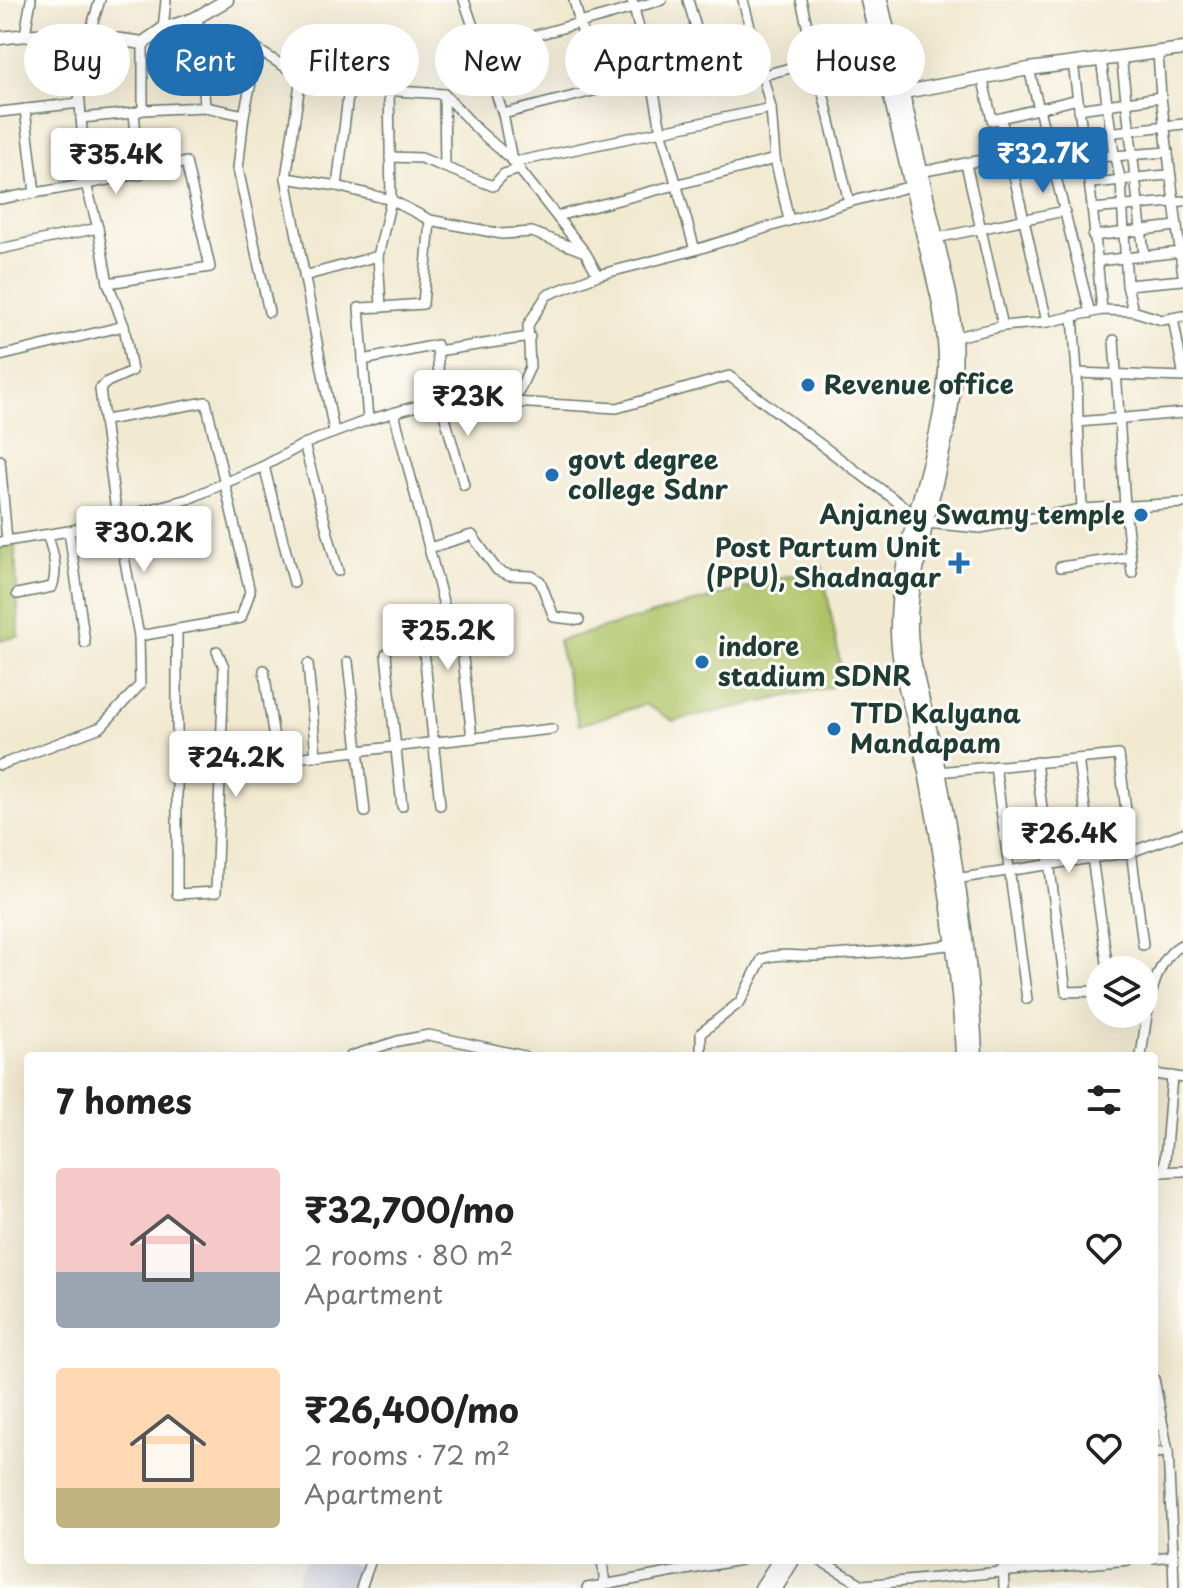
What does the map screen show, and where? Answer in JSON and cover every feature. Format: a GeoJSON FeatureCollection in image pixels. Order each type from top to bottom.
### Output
{"type":"FeatureCollection","features":[{"type":"Feature","properties":{"kind":"main road"},"geometry":{"type":"LineString","coordinates":[[868,0],[874,24]]}},
{"type":"Feature","properties":{"kind":"main road"},"geometry":{"type":"LineString","coordinates":[[880,0],[884,24]]}},
{"type":"Feature","properties":{"kind":"main road"},"geometry":{"type":"LineString","coordinates":[[178,24],[194,19],[220,2]]}},
{"type":"Feature","properties":{"kind":"main road"},"geometry":{"type":"LineString","coordinates":[[0,38],[24,34]]}},
{"type":"Feature","properties":{"kind":"main road"},"geometry":{"type":"LineString","coordinates":[[130,41],[146,41]]}},
{"type":"Feature","properties":{"kind":"main road"},"geometry":{"type":"LineString","coordinates":[[925,88],[982,76],[1183,49]]}},
{"type":"Feature","properties":{"kind":"main road"},"geometry":{"type":"LineString","coordinates":[[896,96],[946,345],[941,404],[920,520],[910,628],[912,655],[938,772],[955,879],[975,1052]]}},
{"type":"Feature","properties":{"kind":"main road"},"geometry":{"type":"LineString","coordinates":[[897,96],[920,172],[956,337],[955,390],[902,576],[899,650],[923,756],[954,944],[963,1052]]}},
{"type":"Feature","properties":{"kind":"main road"},"geometry":{"type":"LineString","coordinates":[[762,1588],[777,1564]]}},
{"type":"Feature","properties":{"kind":"main road"},"geometry":{"type":"LineString","coordinates":[[775,1588],[790,1564]]}},
{"type":"Feature","properties":{"kind":"street"},"geometry":{"type":"LineString","coordinates":[[27,24],[31,0]]}},
{"type":"Feature","properties":{"kind":"street"},"geometry":{"type":"LineString","coordinates":[[92,24],[100,0]]}},
{"type":"Feature","properties":{"kind":"street"},"geometry":{"type":"LineString","coordinates":[[164,24],[166,0]]}},
{"type":"Feature","properties":{"kind":"street"},"geometry":{"type":"LineString","coordinates":[[464,0],[473,24]]}},
{"type":"Feature","properties":{"kind":"street"},"geometry":{"type":"LineString","coordinates":[[574,0],[580,23]]}},
{"type":"Feature","properties":{"kind":"street"},"geometry":{"type":"LineString","coordinates":[[549,32],[633,4],[662,0]]}},
{"type":"Feature","properties":{"kind":"street"},"geometry":{"type":"LineString","coordinates":[[688,0],[695,24]]}},
{"type":"Feature","properties":{"kind":"street"},"geometry":{"type":"LineString","coordinates":[[743,0],[749,24]]}},
{"type":"Feature","properties":{"kind":"street"},"geometry":{"type":"LineString","coordinates":[[801,0],[806,24]]}},
{"type":"Feature","properties":{"kind":"street"},"geometry":{"type":"LineString","coordinates":[[633,4],[638,24]]}},
{"type":"Feature","properties":{"kind":"street"},"geometry":{"type":"LineString","coordinates":[[194,19],[198,24]]}},
{"type":"Feature","properties":{"kind":"street"},"geometry":{"type":"LineString","coordinates":[[140,175],[138,112],[143,43]]}},
{"type":"Feature","properties":{"kind":"street"},"geometry":{"type":"LineString","coordinates":[[1127,285],[1183,278],[1176,226],[1178,201],[1170,175],[1158,52]]}},
{"type":"Feature","properties":{"kind":"street"},"geometry":{"type":"LineString","coordinates":[[1121,56],[1144,254]]}},
{"type":"Feature","properties":{"kind":"street"},"geometry":{"type":"LineString","coordinates":[[1101,59],[1114,154],[1121,181],[1127,285],[1133,311]]}},
{"type":"Feature","properties":{"kind":"street"},"geometry":{"type":"LineString","coordinates":[[1073,63],[1102,310]]}},
{"type":"Feature","properties":{"kind":"street"},"geometry":{"type":"LineString","coordinates":[[1029,69],[1090,313]]}},
{"type":"Feature","properties":{"kind":"street"},"geometry":{"type":"LineString","coordinates":[[982,76],[992,120],[1078,104],[1107,105],[1161,97]]}},
{"type":"Feature","properties":{"kind":"street"},"geometry":{"type":"LineString","coordinates":[[0,765],[101,727],[140,685],[139,636],[117,519],[106,420],[100,401],[100,389],[107,382],[132,371],[124,326],[108,283],[86,184],[79,96]]}},
{"type":"Feature","properties":{"kind":"street"},"geometry":{"type":"LineString","coordinates":[[204,96],[205,107]]}},
{"type":"Feature","properties":{"kind":"street"},"geometry":{"type":"LineString","coordinates":[[248,96],[238,169],[269,312]]}},
{"type":"Feature","properties":{"kind":"street"},"geometry":{"type":"LineString","coordinates":[[298,96],[286,178],[334,432]]}},
{"type":"Feature","properties":{"kind":"street"},"geometry":{"type":"LineString","coordinates":[[337,186],[348,96]]}},
{"type":"Feature","properties":{"kind":"street"},"geometry":{"type":"LineString","coordinates":[[381,307],[378,256],[391,200],[389,96]]}},
{"type":"Feature","properties":{"kind":"street"},"geometry":{"type":"LineString","coordinates":[[444,96],[445,167]]}},
{"type":"Feature","properties":{"kind":"street"},"geometry":{"type":"LineString","coordinates":[[446,96],[516,164],[585,252],[598,275]]}},
{"type":"Feature","properties":{"kind":"street"},"geometry":{"type":"LineString","coordinates":[[497,96],[516,164]]}},
{"type":"Feature","properties":{"kind":"street"},"geometry":{"type":"LineString","coordinates":[[503,114],[574,96]]}},
{"type":"Feature","properties":{"kind":"street"},"geometry":{"type":"LineString","coordinates":[[655,96],[661,130],[695,250]]}},
{"type":"Feature","properties":{"kind":"street"},"geometry":{"type":"LineString","coordinates":[[768,96],[775,159],[789,220]]}},
{"type":"Feature","properties":{"kind":"street"},"geometry":{"type":"LineString","coordinates":[[823,96],[849,202]]}},
{"type":"Feature","properties":{"kind":"street"},"geometry":{"type":"LineString","coordinates":[[0,112],[80,103]]}},
{"type":"Feature","properties":{"kind":"street"},"geometry":{"type":"LineString","coordinates":[[81,118],[205,107],[244,115]]}},
{"type":"Feature","properties":{"kind":"street"},"geometry":{"type":"LineString","coordinates":[[390,157],[421,158],[493,186],[516,164],[771,108]]}},
{"type":"Feature","properties":{"kind":"street"},"geometry":{"type":"LineString","coordinates":[[25,109],[35,193]]}},
{"type":"Feature","properties":{"kind":"street"},"geometry":{"type":"LineString","coordinates":[[1001,118],[1047,322]]}},
{"type":"Feature","properties":{"kind":"street"},"geometry":{"type":"LineString","coordinates":[[920,172],[1083,136],[1183,124]]}},
{"type":"Feature","properties":{"kind":"street"},"geometry":{"type":"LineString","coordinates":[[1085,158],[1168,152]]}},
{"type":"Feature","properties":{"kind":"street"},"geometry":{"type":"LineString","coordinates":[[557,216],[775,159]]}},
{"type":"Feature","properties":{"kind":"street"},"geometry":{"type":"LineString","coordinates":[[0,199],[140,175],[186,162],[210,267],[108,283]]}},
{"type":"Feature","properties":{"kind":"street"},"geometry":{"type":"LineString","coordinates":[[966,164],[1003,326]]}},
{"type":"Feature","properties":{"kind":"street"},"geometry":{"type":"LineString","coordinates":[[1089,183],[1170,175]]}},
{"type":"Feature","properties":{"kind":"street"},"geometry":{"type":"LineString","coordinates":[[286,178],[337,186],[391,200],[430,220],[502,234],[532,232],[585,252]]}},
{"type":"Feature","properties":{"kind":"street"},"geometry":{"type":"LineString","coordinates":[[514,402],[530,367],[528,325],[547,295],[598,275],[912,186]]}},
{"type":"Feature","properties":{"kind":"street"},"geometry":{"type":"LineString","coordinates":[[1092,209],[1178,201]]}},
{"type":"Feature","properties":{"kind":"street"},"geometry":{"type":"LineString","coordinates":[[936,238],[1064,211]]}},
{"type":"Feature","properties":{"kind":"street"},"geometry":{"type":"LineString","coordinates":[[368,420],[359,308],[423,304],[430,220]]}},
{"type":"Feature","properties":{"kind":"street"},"geometry":{"type":"LineString","coordinates":[[1093,236],[1176,226]]}},
{"type":"Feature","properties":{"kind":"street"},"geometry":{"type":"LineString","coordinates":[[0,249],[98,228]]}},
{"type":"Feature","properties":{"kind":"street"},"geometry":{"type":"LineString","coordinates":[[1097,261],[1181,252]]}},
{"type":"Feature","properties":{"kind":"street"},"geometry":{"type":"LineString","coordinates":[[304,276],[378,256]]}},
{"type":"Feature","properties":{"kind":"street"},"geometry":{"type":"LineString","coordinates":[[956,337],[1102,310],[1133,311],[1162,320],[1178,317],[1183,374],[1077,373]]}},
{"type":"Feature","properties":{"kind":"street"},"geometry":{"type":"LineString","coordinates":[[1073,316],[1082,509]]}},
{"type":"Feature","properties":{"kind":"street"},"geometry":{"type":"LineString","coordinates":[[0,356],[124,326]]}},
{"type":"Feature","properties":{"kind":"street"},"geometry":{"type":"LineString","coordinates":[[437,351],[530,337]]}},
{"type":"Feature","properties":{"kind":"street"},"geometry":{"type":"LineString","coordinates":[[1114,340],[1132,573]]}},
{"type":"Feature","properties":{"kind":"street"},"geometry":{"type":"LineString","coordinates":[[363,360],[437,345],[440,400],[464,485]]}},
{"type":"Feature","properties":{"kind":"street"},"geometry":{"type":"LineString","coordinates":[[0,460],[3,541],[69,531],[188,499],[334,432],[440,400],[617,408],[729,376],[920,520],[980,528],[1082,509],[1183,503]]}},
{"type":"Feature","properties":{"kind":"street"},"geometry":{"type":"LineString","coordinates":[[106,420],[206,402],[250,592],[241,618],[139,636]]}},
{"type":"Feature","properties":{"kind":"street"},"geometry":{"type":"LineString","coordinates":[[394,413],[448,621],[457,628],[461,640],[472,738]]}},
{"type":"Feature","properties":{"kind":"street"},"geometry":{"type":"LineString","coordinates":[[1078,422],[1183,413]]}},
{"type":"Feature","properties":{"kind":"street"},"geometry":{"type":"LineString","coordinates":[[304,444],[338,571]]}},
{"type":"Feature","properties":{"kind":"street"},"geometry":{"type":"LineString","coordinates":[[264,466],[294,583]]}},
{"type":"Feature","properties":{"kind":"street"},"geometry":{"type":"LineString","coordinates":[[69,531],[85,643]]}},
{"type":"Feature","properties":{"kind":"street"},"geometry":{"type":"LineString","coordinates":[[17,594],[52,587],[55,583],[47,535]]}},
{"type":"Feature","properties":{"kind":"street"},"geometry":{"type":"LineString","coordinates":[[429,548],[472,535],[497,570],[509,575],[532,576],[540,581],[554,617],[579,620]]}},
{"type":"Feature","properties":{"kind":"street"},"geometry":{"type":"LineString","coordinates":[[1060,567],[1131,557]]}},
{"type":"Feature","properties":{"kind":"street"},"geometry":{"type":"LineString","coordinates":[[440,805],[422,632],[448,621]]}},
{"type":"Feature","properties":{"kind":"street"},"geometry":{"type":"LineString","coordinates":[[177,629],[177,894],[216,892],[224,667],[217,651]]}},
{"type":"Feature","properties":{"kind":"street"},"geometry":{"type":"LineString","coordinates":[[386,654],[402,806]]}},
{"type":"Feature","properties":{"kind":"street"},"geometry":{"type":"LineString","coordinates":[[348,662],[365,812]]}},
{"type":"Feature","properties":{"kind":"street"},"geometry":{"type":"LineString","coordinates":[[308,664],[316,756]]}},
{"type":"Feature","properties":{"kind":"street"},"geometry":{"type":"LineString","coordinates":[[264,670],[277,760],[552,729]]}},
{"type":"Feature","properties":{"kind":"street"},"geometry":{"type":"LineString","coordinates":[[938,772],[1119,755],[1143,945]]}},
{"type":"Feature","properties":{"kind":"street"},"geometry":{"type":"LineString","coordinates":[[1078,759],[1106,956]]}},
{"type":"Feature","properties":{"kind":"street"},"geometry":{"type":"LineString","coordinates":[[1036,762],[1066,992],[1086,991]]}},
{"type":"Feature","properties":{"kind":"street"},"geometry":{"type":"LineString","coordinates":[[995,766],[1027,999]]}},
{"type":"Feature","properties":{"kind":"street"},"geometry":{"type":"LineString","coordinates":[[955,879],[1131,852],[1183,833]]}},
{"type":"Feature","properties":{"kind":"street"},"geometry":{"type":"LineString","coordinates":[[701,1052],[701,1033],[740,1002],[762,959],[778,954],[813,956],[890,949],[914,950],[954,944]]}},
{"type":"Feature","properties":{"kind":"street"},"geometry":{"type":"LineString","coordinates":[[1158,974],[1175,948],[1183,944]]}},
{"type":"Feature","properties":{"kind":"street"},"geometry":{"type":"LineString","coordinates":[[1141,1052],[1144,1028]]}},
{"type":"Feature","properties":{"kind":"street"},"geometry":{"type":"LineString","coordinates":[[364,1052],[429,1035],[506,1052]]}},
{"type":"Feature","properties":{"kind":"street"},"geometry":{"type":"LineString","coordinates":[[1158,1074],[1183,1078]]}},
{"type":"Feature","properties":{"kind":"street"},"geometry":{"type":"LineString","coordinates":[[1172,1076],[1159,1172],[1183,1171]]}},
{"type":"Feature","properties":{"kind":"street"},"geometry":{"type":"LineString","coordinates":[[1158,1400],[1168,1452],[1174,1588]]}},
{"type":"Feature","properties":{"kind":"street"},"geometry":{"type":"LineString","coordinates":[[1158,1453],[1168,1452]]}},
{"type":"Feature","properties":{"kind":"street"},"geometry":{"type":"LineString","coordinates":[[1158,1558],[1173,1556]]}},
{"type":"Feature","properties":{"kind":"street"},"geometry":{"type":"LineString","coordinates":[[361,1588],[370,1564]]}},
{"type":"Feature","properties":{"kind":"street"},"geometry":{"type":"LineString","coordinates":[[602,1564],[605,1585]]}},
{"type":"Feature","properties":{"kind":"street"},"geometry":{"type":"LineString","coordinates":[[587,1588],[718,1564]]}},
{"type":"Feature","properties":{"kind":"street"},"geometry":{"type":"LineString","coordinates":[[825,1564],[862,1587],[1087,1564]]}},
{"type":"Feature","properties":{"kind":"street"},"geometry":{"type":"LineString","coordinates":[[1003,1564],[1004,1588]]}},
{"type":"Feature","properties":{"kind":"shaded area"},"geometry":{"type":"Polygon","coordinates":[[[303,1564],[359,1566],[355,1588],[293,1588],[303,1564]]]}},
{"type":"Feature","properties":{"kind":"green space"},"geometry":{"type":"Polygon","coordinates":[[[15,545],[19,636],[0,641],[0,547],[15,545]]]}},
{"type":"Feature","properties":{"kind":"green space","name":"indore stadium SDNR"},"geometry":{"type":"Polygon","coordinates":[[[822,566],[844,684],[673,721],[645,704],[579,725],[558,641],[822,566]]]}},
{"type":"Feature","properties":{"kind":"place","name":"Revenue office"},"geometry":{"type":"Point","coordinates":[808,385]}},
{"type":"Feature","properties":{"kind":"place","name":"govt degree college Sdnr"},"geometry":{"type":"Point","coordinates":[552,475]}},
{"type":"Feature","properties":{"kind":"place","name":"Anjaney Swamy temple"},"geometry":{"type":"Point","coordinates":[1141,515]}},
{"type":"Feature","properties":{"kind":"place","name":"Post Partum Unit (PPU), Shadnagar"},"geometry":{"type":"Point","coordinates":[959,563]}},
{"type":"Feature","properties":{"kind":"place","name":"indore stadium SDNR"},"geometry":{"type":"Point","coordinates":[702,662]}},
{"type":"Feature","properties":{"kind":"place","name":"TTD Kalyana Mandapam"},"geometry":{"type":"Point","coordinates":[834,729]}}]}
